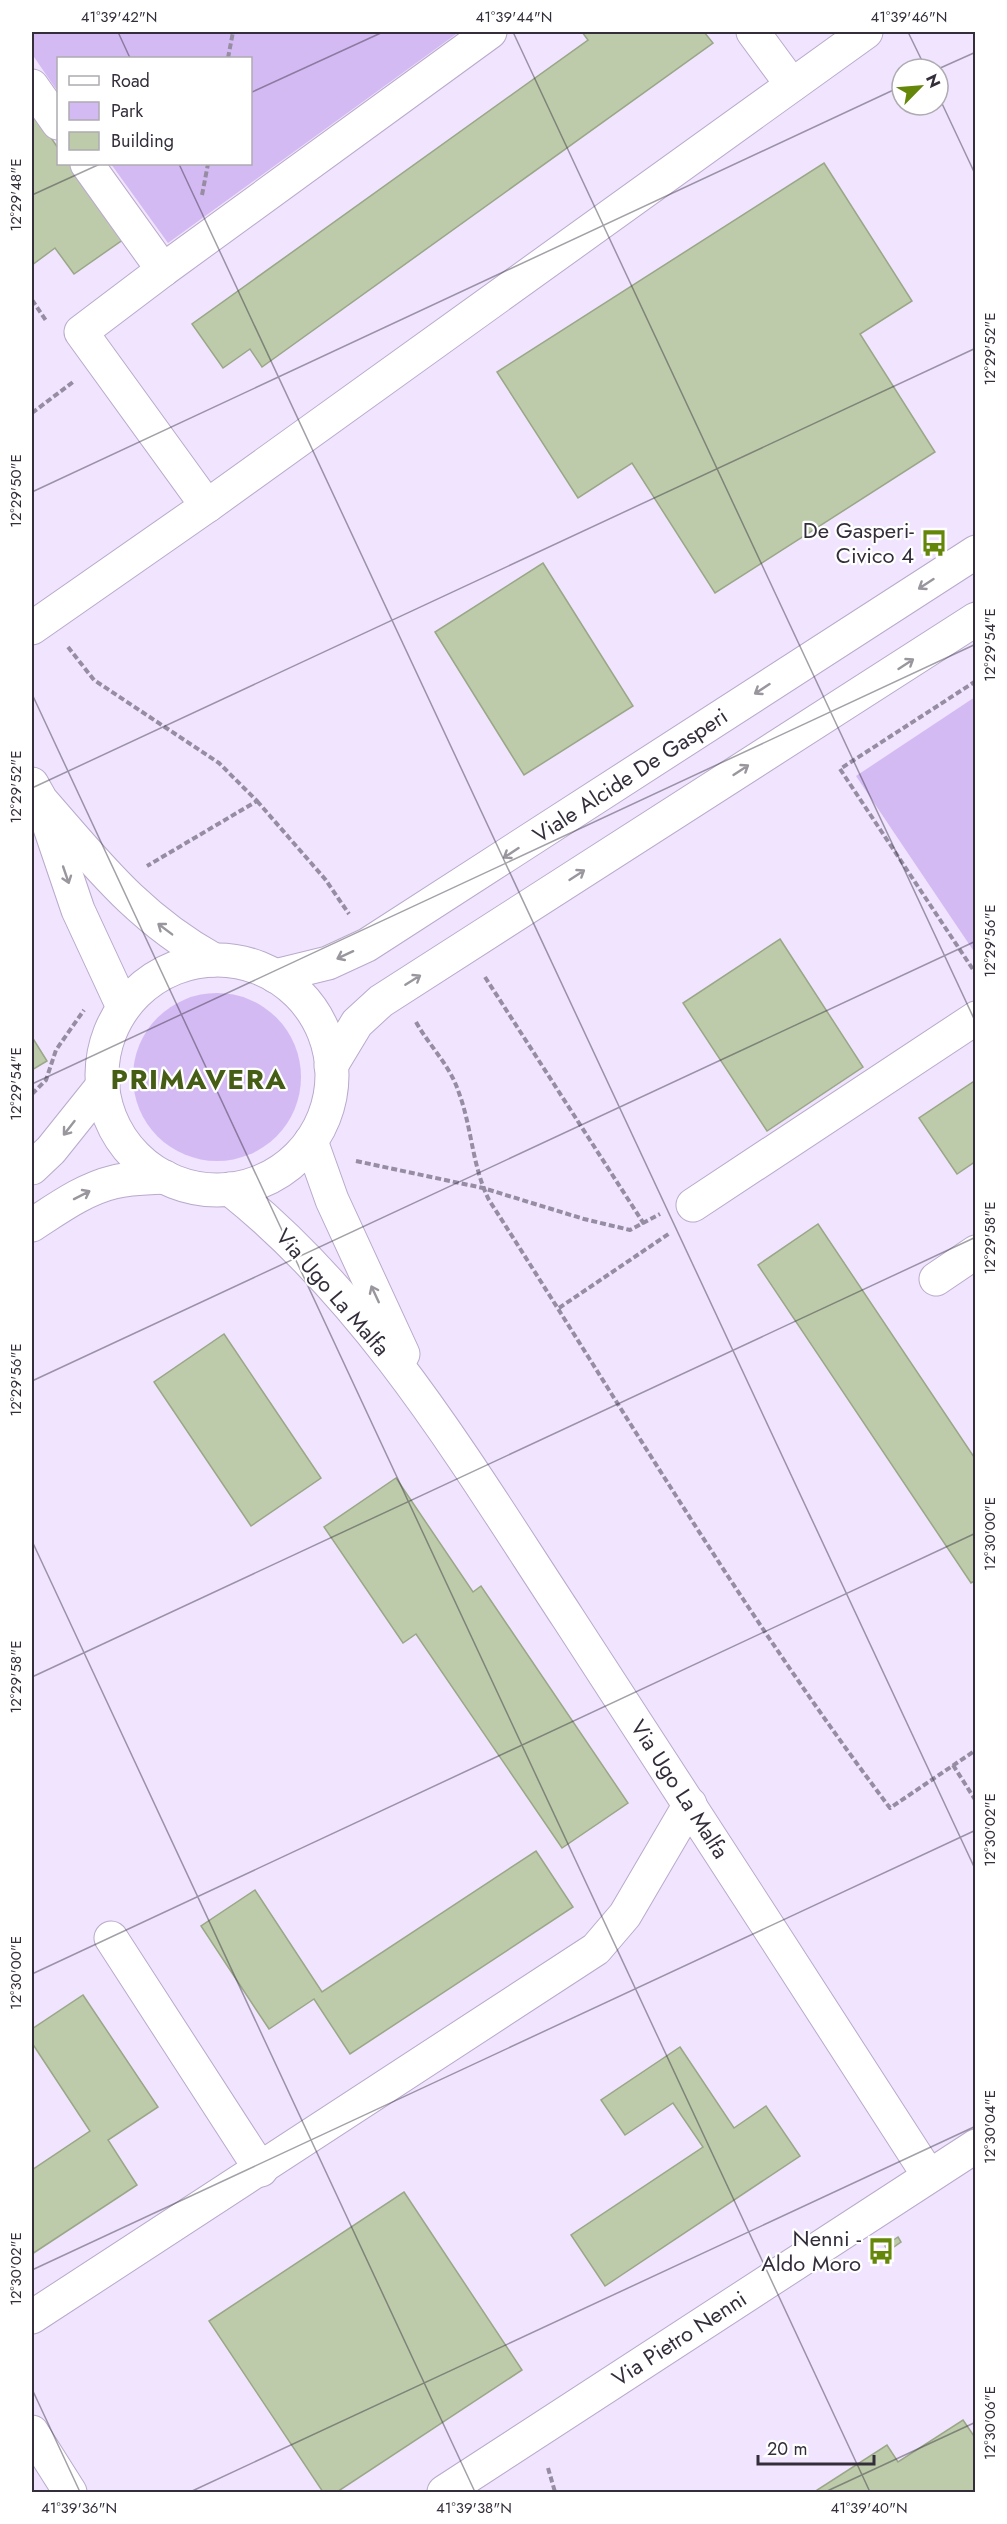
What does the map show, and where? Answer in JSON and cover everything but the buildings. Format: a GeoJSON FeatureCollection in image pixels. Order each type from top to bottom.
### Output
{"type":"FeatureCollection","features":[{"type":"Feature","properties":{"kind":"street"},"geometry":{"type":"LineString","coordinates":[[207,506],[81,332],[490,32]]}},
{"type":"Feature","properties":{"kind":"street"},"geometry":{"type":"LineString","coordinates":[[753,32],[792,85]]}},
{"type":"Feature","properties":{"kind":"street"},"geometry":{"type":"LineString","coordinates":[[39,622],[207,506],[866,32]]}},
{"type":"Feature","properties":{"kind":"street"},"geometry":{"type":"LineString","coordinates":[[32,86],[57,122]]}},
{"type":"Feature","properties":{"kind":"street"},"geometry":{"type":"LineString","coordinates":[[88,165],[163,270]]}},
{"type":"Feature","properties":{"kind":"street","name":"Viale Alcide De Gasperi"},"geometry":{"type":"LineString","coordinates":[[275,976],[328,963],[368,945],[975,552]]}},
{"type":"Feature","properties":{"kind":"street"},"geometry":{"type":"LineString","coordinates":[[331,1066],[357,1023],[400,988],[975,619]]}},
{"type":"Feature","properties":{"kind":"street"},"geometry":{"type":"LineString","coordinates":[[36,792],[117,886],[164,928],[214,960]]}},
{"type":"Feature","properties":{"kind":"street"},"geometry":{"type":"LineString","coordinates":[[36,792],[78,910],[123,1007]]}},
{"type":"Feature","properties":{"kind":"street"},"geometry":{"type":"LineString","coordinates":[[214,960],[246,963],[275,976],[303,1000],[323,1031],[331,1066],[330,1092],[313,1147],[276,1173],[246,1186],[230,1189],[208,1189],[186,1185],[165,1177],[141,1161],[122,1139],[109,1113],[102,1071],[106,1044],[116,1019],[137,991],[163,973],[193,962],[214,960]]}},
{"type":"Feature","properties":{"kind":"street"},"geometry":{"type":"LineString","coordinates":[[693,1205],[975,1018]]}},
{"type":"Feature","properties":{"kind":"street"},"geometry":{"type":"LineString","coordinates":[[32,1168],[51,1150],[103,1085]]}},
{"type":"Feature","properties":{"kind":"street","name":"Via Ugo La Malfa"},"geometry":{"type":"LineString","coordinates":[[313,1147],[332,1200],[427,1404]]}},
{"type":"Feature","properties":{"kind":"street"},"geometry":{"type":"LineString","coordinates":[[32,1225],[58,1208],[99,1187],[114,1182],[165,1177]]}},
{"type":"Feature","properties":{"kind":"street","name":"Via Ugo La Malfa"},"geometry":{"type":"LineString","coordinates":[[230,1189],[264,1216],[305,1255],[427,1404],[690,1804],[929,2176]]}},
{"type":"Feature","properties":{"kind":"street"},"geometry":{"type":"LineString","coordinates":[[936,1279],[975,1252]]}},
{"type":"Feature","properties":{"kind":"street"},"geometry":{"type":"LineString","coordinates":[[32,2317],[261,2170],[596,1949],[625,1915],[690,1804]]}},
{"type":"Feature","properties":{"kind":"street"},"geometry":{"type":"LineString","coordinates":[[111,1938],[261,2170]]}},
{"type":"Feature","properties":{"kind":"street","name":"Via Pietro Nenni"},"geometry":{"type":"LineString","coordinates":[[444,2493],[975,2146]]}},
{"type":"Feature","properties":{"kind":"street"},"geometry":{"type":"LineString","coordinates":[[32,2432],[70,2493]]}},
{"type":"Feature","properties":{"kind":"path"},"geometry":{"type":"LineString","coordinates":[[228,57],[233,32]]}},
{"type":"Feature","properties":{"kind":"path"},"geometry":{"type":"LineString","coordinates":[[32,413],[102,360]]}},
{"type":"Feature","properties":{"kind":"path"},"geometry":{"type":"LineString","coordinates":[[39,622],[94,680],[219,763],[257,801],[326,879],[368,945]]}},
{"type":"Feature","properties":{"kind":"path"},"geometry":{"type":"LineString","coordinates":[[975,681],[840,769],[975,974]]}},
{"type":"Feature","properties":{"kind":"path"},"geometry":{"type":"LineString","coordinates":[[117,886],[177,847],[257,801]]}},
{"type":"Feature","properties":{"kind":"path"},"geometry":{"type":"LineString","coordinates":[[465,946],[644,1224]]}},
{"type":"Feature","properties":{"kind":"path"},"geometry":{"type":"LineString","coordinates":[[400,988],[421,1031],[450,1071],[460,1095],[483,1188],[749,1607],[833,1732],[890,1808],[975,1750]]}},
{"type":"Feature","properties":{"kind":"path"},"geometry":{"type":"LineString","coordinates":[[32,1094],[46,1080],[57,1050],[86,1006]]}},
{"type":"Feature","properties":{"kind":"path"},"geometry":{"type":"LineString","coordinates":[[313,1147],[483,1188],[584,1219],[630,1230],[670,1208],[693,1205],[692,1215],[680,1227],[559,1308]]}},
{"type":"Feature","properties":{"kind":"path"},"geometry":{"type":"LineString","coordinates":[[953,1765],[975,1801]]}},
{"type":"Feature","properties":{"kind":"green space"},"geometry":{"type":"Polygon","coordinates":[[[32,32],[459,32],[168,243],[112,165],[252,165],[252,57],[57,57],[57,91],[32,54],[32,32]]]}},
{"type":"Feature","properties":{"kind":"green space"},"geometry":{"type":"Polygon","coordinates":[[[975,697],[975,953],[856,776],[975,697]]]}},
{"type":"Feature","properties":{"kind":"green space"},"geometry":{"type":"Polygon","coordinates":[[[217,993],[249,1000],[276,1018],[294,1045],[301,1077],[294,1109],[276,1136],[249,1154],[217,1161],[185,1154],[158,1136],[140,1109],[133,1077],[140,1045],[158,1018],[185,1000],[217,993]]]}},
{"type":"Feature","properties":{"kind":"place","name":"De Gasperi- Civico 4"},"geometry":{"type":"Point","coordinates":[934,543]}},
{"type":"Feature","properties":{"kind":"place","name":"Nenni - Aldo Moro"},"geometry":{"type":"Point","coordinates":[881,2251]}},
{"type":"Feature","properties":{"kind":"district","name":"PRIMAVERA"},"geometry":{"type":"Point","coordinates":[199,1079]}}]}
